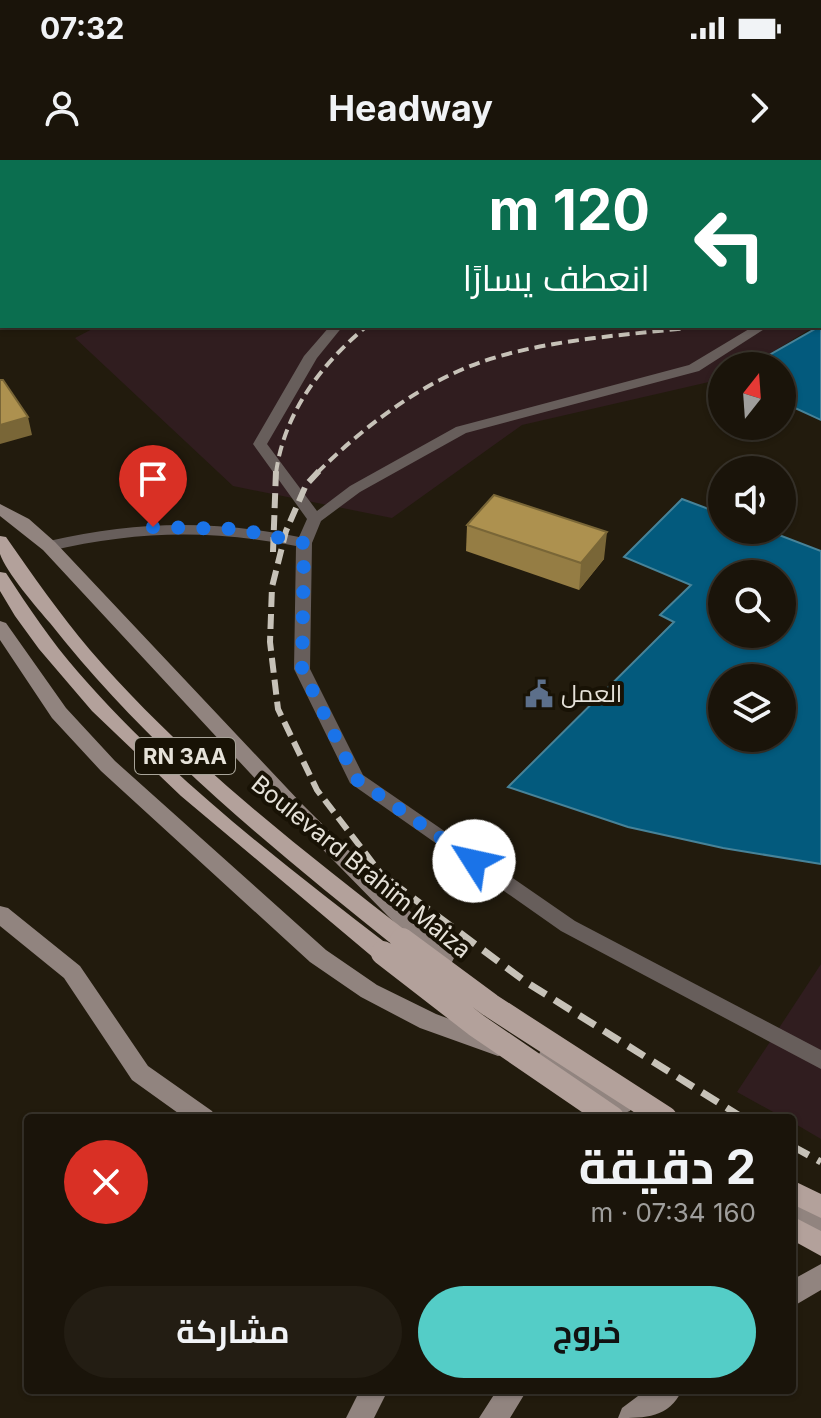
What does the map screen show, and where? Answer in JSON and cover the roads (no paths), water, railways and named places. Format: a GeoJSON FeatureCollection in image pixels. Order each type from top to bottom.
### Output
{"type":"FeatureCollection","features":[{"type":"Feature","properties":{"kind":"main road"},"geometry":{"type":"LineString","coordinates":[[0,509],[23,523],[49,546],[295,809],[419,936],[573,1074],[638,1114]]}},
{"type":"Feature","properties":{"kind":"main road","name":"Boulevard Brahim Maiza"},"geometry":{"type":"LineString","coordinates":[[0,541],[59,626],[165,739],[311,869],[476,1025],[606,1114]]}},
{"type":"Feature","properties":{"kind":"main road","name":"Boulevard Brahim Maiza"},"geometry":{"type":"LineString","coordinates":[[0,577],[24,617],[68,675],[132,742],[307,894],[502,1013],[659,1114]]}},
{"type":"Feature","properties":{"kind":"main road"},"geometry":{"type":"LineString","coordinates":[[0,627],[59,713],[108,766],[318,956],[369,991],[428,1021],[573,1074]]}},
{"type":"Feature","properties":{"kind":"main road"},"geometry":{"type":"LineString","coordinates":[[0,914],[72,972],[140,1073],[198,1114]]}},
{"type":"Feature","properties":{"kind":"main road"},"geometry":{"type":"LineString","coordinates":[[796,1193],[821,1207]]}},
{"type":"Feature","properties":{"kind":"main road"},"geometry":{"type":"LineString","coordinates":[[796,1206],[821,1221]]}},
{"type":"Feature","properties":{"kind":"main road"},"geometry":{"type":"LineString","coordinates":[[796,1229],[821,1244]]}},
{"type":"Feature","properties":{"kind":"main road"},"geometry":{"type":"LineString","coordinates":[[796,1292],[821,1276]]}},
{"type":"Feature","properties":{"kind":"main road"},"geometry":{"type":"LineString","coordinates":[[360,1418],[372,1394]]}},
{"type":"Feature","properties":{"kind":"main road"},"geometry":{"type":"LineString","coordinates":[[493,1418],[510,1394]]}},
{"type":"Feature","properties":{"kind":"main road"},"geometry":{"type":"LineString","coordinates":[[632,1418],[663,1394]]}},
{"type":"Feature","properties":{"kind":"lane"},"geometry":{"type":"LineString","coordinates":[[315,519],[260,444],[311,356],[335,328]]}},
{"type":"Feature","properties":{"kind":"lane"},"geometry":{"type":"LineString","coordinates":[[760,328],[694,368],[461,430],[355,489],[315,519],[304,543],[302,669],[356,779],[568,926],[821,1060]]}},
{"type":"Feature","properties":{"kind":"lane"},"geometry":{"type":"LineString","coordinates":[[49,546],[108,531],[153,527],[238,529],[304,543]]}},
{"type":"Feature","properties":{"kind":"water"},"geometry":{"type":"Polygon","coordinates":[[[816,328],[821,328],[821,420],[796,408],[796,352],[774,352],[816,328]]]}},
{"type":"Feature","properties":{"kind":"water"},"geometry":{"type":"Polygon","coordinates":[[[682,499],[708,509],[708,544],[796,544],[796,541],[821,551],[821,864],[723,848],[628,827],[508,787],[674,622],[660,615],[691,585],[624,557],[682,499]]]}},
{"type":"Feature","properties":{"kind":"railway"},"geometry":{"type":"LineString","coordinates":[[276,473],[287,430],[307,391],[334,357],[365,328]]}},
{"type":"Feature","properties":{"kind":"railway"},"geometry":{"type":"LineString","coordinates":[[318,472],[394,408],[461,370],[537,347],[685,328]]}},
{"type":"Feature","properties":{"kind":"railway"},"geometry":{"type":"LineString","coordinates":[[273,552],[276,471]]}},
{"type":"Feature","properties":{"kind":"railway"},"geometry":{"type":"LineString","coordinates":[[318,472],[306,485],[286,531],[272,587],[270,642],[278,709],[317,790],[382,875],[392,883]]}},
{"type":"Feature","properties":{"kind":"railway"},"geometry":{"type":"LineString","coordinates":[[390,881],[526,982],[737,1114]]}},
{"type":"Feature","properties":{"kind":"railway"},"geometry":{"type":"LineString","coordinates":[[796,1148],[821,1162]]}},
{"type":"Feature","properties":{"kind":"place","name":"العمل"},"geometry":{"type":"Point","coordinates":[539,694]}}]}
